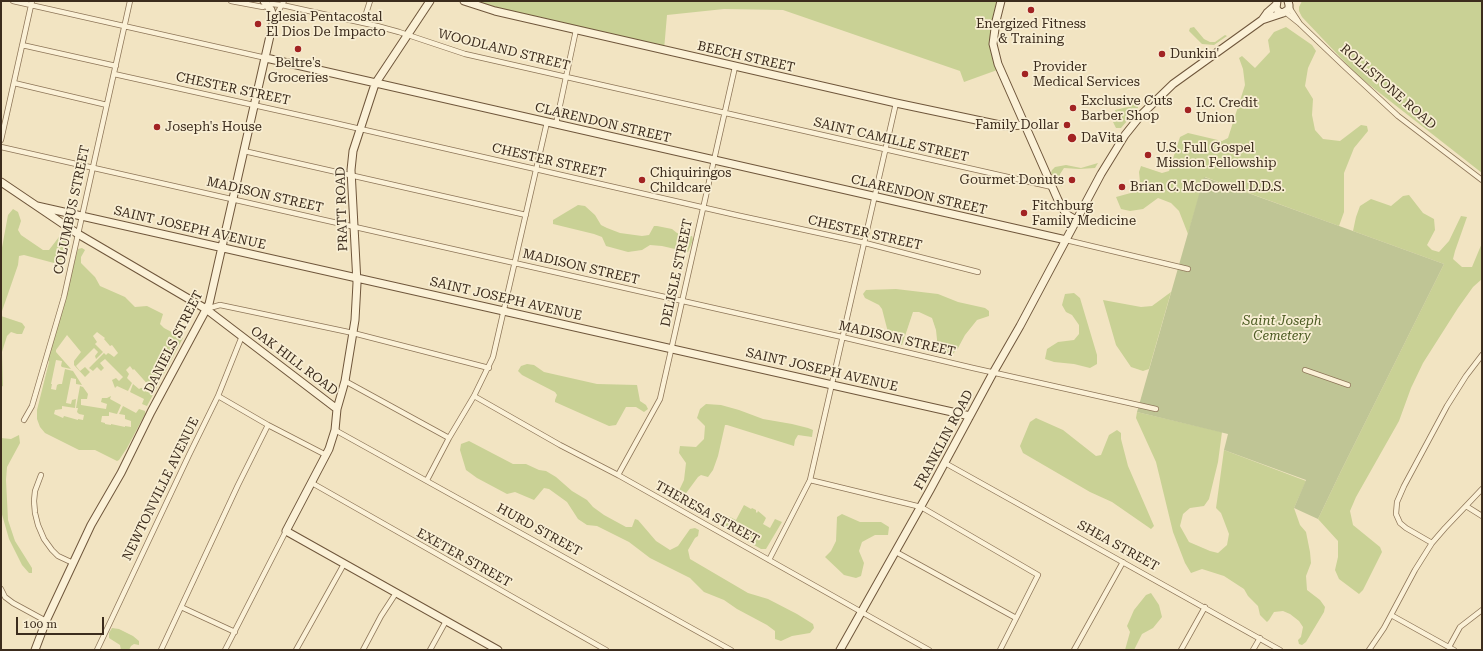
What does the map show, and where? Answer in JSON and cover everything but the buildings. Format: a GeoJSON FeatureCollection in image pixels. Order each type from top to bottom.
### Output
{"type":"FeatureCollection","features":[{"type":"Feature","properties":{"kind":"street","name":"CLARENDON STREET"},"geometry":{"type":"LineString","coordinates":[[13,1],[31,3],[376,84],[1188,269]]}},
{"type":"Feature","properties":{"kind":"street","name":"COLUMBUS STREET"},"geometry":{"type":"LineString","coordinates":[[24,420],[32,406],[64,297],[130,1]]}},
{"type":"Feature","properties":{"kind":"street","name":"WOODLAND STREET"},"geometry":{"type":"LineString","coordinates":[[236,1],[258,6],[266,3],[283,3],[408,35],[459,53],[725,113]]}},
{"type":"Feature","properties":{"kind":"street"},"geometry":{"type":"LineString","coordinates":[[363,23],[370,1]]}},
{"type":"Feature","properties":{"kind":"street","name":"PRATT ROAD"},"geometry":{"type":"LineString","coordinates":[[337,410],[345,381],[353,333],[357,278],[352,157],[376,84],[430,1]]}},
{"type":"Feature","properties":{"kind":"street","name":"BEECH STREET"},"geometry":{"type":"LineString","coordinates":[[464,1],[495,11],[896,103],[1005,126],[1025,125]]}},
{"type":"Feature","properties":{"kind":"street"},"geometry":{"type":"LineString","coordinates":[[1001,1],[994,33],[993,44],[995,54],[1003,76],[1052,187],[1066,214],[1076,220]]}},
{"type":"Feature","properties":{"kind":"street"},"geometry":{"type":"LineString","coordinates":[[1,140],[31,3]]}},
{"type":"Feature","properties":{"kind":"street"},"geometry":{"type":"LineString","coordinates":[[266,3],[271,10],[274,21]]}},
{"type":"Feature","properties":{"kind":"street"},"geometry":{"type":"LineString","coordinates":[[274,21],[283,3]]}},
{"type":"Feature","properties":{"kind":"street"},"geometry":{"type":"LineString","coordinates":[[1275,3],[1277,10],[1288,7]]}},
{"type":"Feature","properties":{"kind":"street"},"geometry":{"type":"LineString","coordinates":[[1262,20],[1275,3]]}},
{"type":"Feature","properties":{"kind":"street"},"geometry":{"type":"LineString","coordinates":[[1262,20],[1288,7]]}},
{"type":"Feature","properties":{"kind":"street","name":"ROLLSTONE ROAD"},"geometry":{"type":"LineString","coordinates":[[1288,7],[1300,24],[1398,116],[1482,180]]}},
{"type":"Feature","properties":{"kind":"street","name":"FRANKLIN ROAD"},"geometry":{"type":"LineString","coordinates":[[840,650],[921,507],[1114,151],[1141,115],[1173,84],[1262,20]]}},
{"type":"Feature","properties":{"kind":"street","name":"DANIELS STREET"},"geometry":{"type":"LineString","coordinates":[[35,650],[46,621],[96,515],[121,473],[211,299],[274,21]]}},
{"type":"Feature","properties":{"kind":"street"},"geometry":{"type":"LineString","coordinates":[[556,124],[576,30]]}},
{"type":"Feature","properties":{"kind":"street"},"geometry":{"type":"LineString","coordinates":[[22,45],[116,66]]}},
{"type":"Feature","properties":{"kind":"street","name":"DELISLE STREET"},"geometry":{"type":"LineString","coordinates":[[618,475],[660,399],[735,66]]}},
{"type":"Feature","properties":{"kind":"street","name":"CHESTER STREET"},"geometry":{"type":"LineString","coordinates":[[114,74],[703,208],[865,243],[978,272]]}},
{"type":"Feature","properties":{"kind":"street"},"geometry":{"type":"LineString","coordinates":[[14,83],[106,105]]}},
{"type":"Feature","properties":{"kind":"street"},"geometry":{"type":"LineString","coordinates":[[768,560],[810,480],[896,103]]}},
{"type":"Feature","properties":{"kind":"street","name":"SAINT CAMILLE STREET"},"geometry":{"type":"LineString","coordinates":[[725,113],[1052,187]]}},
{"type":"Feature","properties":{"kind":"street"},"geometry":{"type":"LineString","coordinates":[[427,480],[449,438],[474,396],[489,368],[493,357],[516,263],[547,122]]}},
{"type":"Feature","properties":{"kind":"street","name":"MADISON STREET"},"geometry":{"type":"LineString","coordinates":[[1,147],[842,336],[993,373],[1156,409]]}},
{"type":"Feature","properties":{"kind":"street"},"geometry":{"type":"LineString","coordinates":[[244,151],[526,215]]}},
{"type":"Feature","properties":{"kind":"street","name":"OAK HILL ROAD"},"geometry":{"type":"LineString","coordinates":[[1,182],[78,234],[206,309],[337,410],[335,430],[326,455],[286,531]]}},
{"type":"Feature","properties":{"kind":"street","name":"SAINT JOSEPH AVENUE"},"geometry":{"type":"LineString","coordinates":[[37,206],[970,416]]}},
{"type":"Feature","properties":{"kind":"street"},"geometry":{"type":"LineString","coordinates":[[206,309],[220,305],[353,333],[489,368]]}},
{"type":"Feature","properties":{"kind":"street","name":"NEWTONVILLE AVENUE"},"geometry":{"type":"LineString","coordinates":[[97,650],[185,461],[218,396],[242,336]]}},
{"type":"Feature","properties":{"kind":"street"},"geometry":{"type":"LineString","coordinates":[[1432,543],[1400,523],[1396,514],[1396,502],[1447,406],[1466,376],[1482,355]]}},
{"type":"Feature","properties":{"kind":"street"},"geometry":{"type":"LineString","coordinates":[[1305,370],[1348,385]]}},
{"type":"Feature","properties":{"kind":"street"},"geometry":{"type":"LineString","coordinates":[[345,381],[449,438]]}},
{"type":"Feature","properties":{"kind":"street"},"geometry":{"type":"LineString","coordinates":[[218,396],[268,426],[326,455]]}},
{"type":"Feature","properties":{"kind":"street","name":"THERESA STREET"},"geometry":{"type":"LineString","coordinates":[[474,396],[560,445],[618,475],[929,650]]}},
{"type":"Feature","properties":{"kind":"street"},"geometry":{"type":"LineString","coordinates":[[161,650],[268,426]]}},
{"type":"Feature","properties":{"kind":"street","name":"HURD STREET"},"geometry":{"type":"LineString","coordinates":[[335,430],[732,650]]}},
{"type":"Feature","properties":{"kind":"street","name":"SHEA STREET"},"geometry":{"type":"LineString","coordinates":[[945,462],[1280,650]]}},
{"type":"Feature","properties":{"kind":"street"},"geometry":{"type":"LineString","coordinates":[[42,475],[35,491],[34,500],[38,525],[46,543],[52,550],[58,556],[73,563]]}},
{"type":"Feature","properties":{"kind":"street"},"geometry":{"type":"LineString","coordinates":[[810,480],[921,507],[1038,575],[1000,650]]}},
{"type":"Feature","properties":{"kind":"street","name":"EXETER STREET"},"geometry":{"type":"LineString","coordinates":[[312,483],[606,650]]}},
{"type":"Feature","properties":{"kind":"street"},"geometry":{"type":"LineString","coordinates":[[1369,650],[1384,628],[1417,567],[1432,543],[1482,489]]}},
{"type":"Feature","properties":{"kind":"street"},"geometry":{"type":"LineString","coordinates":[[1466,506],[1482,516]]}},
{"type":"Feature","properties":{"kind":"street"},"geometry":{"type":"LineString","coordinates":[[226,650],[286,531],[497,650]]}},
{"type":"Feature","properties":{"kind":"street"},"geometry":{"type":"LineString","coordinates":[[896,552],[1016,618]]}},
{"type":"Feature","properties":{"kind":"street"},"geometry":{"type":"LineString","coordinates":[[1074,650],[1123,562]]}},
{"type":"Feature","properties":{"kind":"street"},"geometry":{"type":"LineString","coordinates":[[296,650],[344,564]]}},
{"type":"Feature","properties":{"kind":"street"},"geometry":{"type":"LineString","coordinates":[[1,589],[5,597],[13,603],[46,621]]}},
{"type":"Feature","properties":{"kind":"street"},"geometry":{"type":"LineString","coordinates":[[363,650],[381,616],[396,593]]}},
{"type":"Feature","properties":{"kind":"street"},"geometry":{"type":"LineString","coordinates":[[181,607],[235,632]]}},
{"type":"Feature","properties":{"kind":"street"},"geometry":{"type":"LineString","coordinates":[[1181,650],[1205,607]]}},
{"type":"Feature","properties":{"kind":"street"},"geometry":{"type":"LineString","coordinates":[[1449,647],[1460,627],[1482,610]]}},
{"type":"Feature","properties":{"kind":"street"},"geometry":{"type":"LineString","coordinates":[[1391,615],[1454,650]]}},
{"type":"Feature","properties":{"kind":"street"},"geometry":{"type":"LineString","coordinates":[[430,650],[446,621]]}},
{"type":"Feature","properties":{"kind":"street"},"geometry":{"type":"LineString","coordinates":[[1253,650],[1260,638]]}},
{"type":"Feature","properties":{"kind":"green space"},"geometry":{"type":"Polygon","coordinates":[[[464,1],[1001,1],[994,33],[1000,69],[964,82],[960,71],[783,10],[724,9],[667,15],[664,50],[464,1]]]}},
{"type":"Feature","properties":{"kind":"green space"},"geometry":{"type":"Polygon","coordinates":[[[1302,1],[1482,1],[1482,173],[1358,76],[1302,17],[1299,7],[1302,1]]]}},
{"type":"Feature","properties":{"kind":"green space"},"geometry":{"type":"Polygon","coordinates":[[[1194,27],[1204,39],[1210,42],[1215,42],[1225,35],[1227,36],[1214,45],[1202,44],[1189,31],[1190,28],[1194,27]]]}},
{"type":"Feature","properties":{"kind":"green space"},"geometry":{"type":"Polygon","coordinates":[[[1286,27],[1312,45],[1316,51],[1308,68],[1305,86],[1313,99],[1312,115],[1315,130],[1323,139],[1340,141],[1361,125],[1367,126],[1368,131],[1354,148],[1344,173],[1344,212],[1339,226],[1205,177],[1188,234],[1179,211],[1171,203],[1158,198],[1143,209],[1130,211],[1121,209],[1116,197],[1138,191],[1140,182],[1139,172],[1141,166],[1162,173],[1169,171],[1180,137],[1188,133],[1222,141],[1228,138],[1245,85],[1243,69],[1239,58],[1242,56],[1255,68],[1270,52],[1268,40],[1274,32],[1286,27]]]}},
{"type":"Feature","properties":{"kind":"green space"},"geometry":{"type":"Polygon","coordinates":[[[1132,101],[1138,104],[1138,108],[1121,128],[1116,128],[1113,122],[1118,120],[1115,110],[1132,106],[1132,101]]]}},
{"type":"Feature","properties":{"kind":"green space"},"geometry":{"type":"Polygon","coordinates":[[[1098,163],[1095,168],[1079,169],[1064,168],[1060,174],[1060,179],[1063,183],[1061,187],[1055,174],[1052,175],[1051,173],[1055,167],[1066,165],[1081,168],[1098,163]]]}},
{"type":"Feature","properties":{"kind":"green space","name":"Saint Joseph Cemetery"},"geometry":{"type":"Polygon","coordinates":[[[1204,177],[1444,264],[1318,519],[1294,508],[1306,480],[1224,450],[1228,434],[1137,412],[1204,177]]]}},
{"type":"Feature","properties":{"kind":"green space"},"geometry":{"type":"Polygon","coordinates":[[[1409,195],[1423,213],[1434,219],[1435,230],[1427,245],[1432,250],[1439,252],[1449,241],[1461,216],[1467,217],[1453,259],[1462,267],[1472,267],[1482,243],[1482,279],[1473,287],[1458,308],[1423,363],[1411,388],[1399,421],[1356,497],[1350,511],[1353,525],[1380,547],[1382,552],[1363,590],[1359,594],[1339,579],[1335,570],[1338,557],[1338,541],[1318,519],[1444,264],[1353,231],[1360,206],[1371,199],[1391,206],[1403,196],[1409,195]]]}},
{"type":"Feature","properties":{"kind":"green space"},"geometry":{"type":"Polygon","coordinates":[[[578,205],[585,206],[595,215],[601,225],[620,233],[642,236],[649,235],[654,226],[657,226],[672,229],[677,233],[686,236],[692,236],[693,240],[688,252],[650,245],[642,250],[628,252],[606,246],[602,237],[594,234],[553,224],[553,220],[578,205]]]}},
{"type":"Feature","properties":{"kind":"green space"},"geometry":{"type":"Polygon","coordinates":[[[13,209],[18,212],[21,221],[18,230],[21,235],[43,250],[49,250],[62,233],[69,239],[70,246],[63,259],[54,263],[24,255],[19,256],[18,265],[1,314],[1,253],[8,215],[13,209]]]}},
{"type":"Feature","properties":{"kind":"green space"},"geometry":{"type":"Polygon","coordinates":[[[82,248],[85,250],[81,257],[81,263],[95,277],[100,286],[125,297],[135,307],[147,306],[163,314],[160,324],[164,328],[183,338],[147,406],[142,404],[144,399],[130,392],[133,384],[139,389],[143,388],[146,392],[151,388],[130,366],[126,370],[129,374],[127,378],[132,383],[128,391],[117,386],[115,388],[112,380],[116,378],[119,381],[123,377],[105,359],[100,363],[104,368],[101,371],[97,367],[93,371],[89,368],[104,353],[106,355],[108,353],[114,357],[118,353],[112,345],[110,346],[104,339],[105,338],[97,332],[93,336],[97,342],[95,344],[103,352],[96,359],[95,356],[98,352],[94,348],[76,366],[80,371],[85,367],[90,372],[85,377],[74,365],[74,361],[81,352],[67,335],[56,350],[56,352],[71,369],[62,367],[62,361],[56,360],[51,389],[56,390],[57,385],[62,384],[65,369],[73,371],[82,385],[76,384],[76,379],[71,378],[66,403],[71,404],[72,400],[76,399],[75,408],[62,406],[62,409],[55,410],[54,414],[63,418],[64,416],[83,420],[84,415],[79,414],[77,412],[78,408],[76,408],[80,386],[83,387],[88,394],[87,399],[81,399],[81,405],[106,409],[107,404],[101,402],[102,398],[111,396],[110,399],[121,405],[117,414],[109,412],[109,416],[102,416],[101,422],[105,424],[131,427],[131,421],[125,419],[125,415],[119,414],[123,406],[136,413],[139,409],[145,411],[145,414],[127,448],[117,461],[95,450],[79,450],[45,433],[40,427],[37,419],[37,410],[49,362],[48,360],[78,249],[82,248]]]}},
{"type":"Feature","properties":{"kind":"green space"},"geometry":{"type":"Polygon","coordinates":[[[896,289],[938,294],[958,302],[985,308],[989,311],[989,316],[977,320],[952,355],[938,349],[936,330],[932,318],[919,312],[913,312],[902,345],[896,344],[890,340],[882,309],[879,305],[865,298],[863,294],[866,290],[896,289]]]}},
{"type":"Feature","properties":{"kind":"green space"},"geometry":{"type":"Polygon","coordinates":[[[1171,292],[1149,369],[1143,371],[1131,367],[1116,345],[1103,300],[1141,307],[1152,306],[1171,292]]]}},
{"type":"Feature","properties":{"kind":"green space"},"geometry":{"type":"Polygon","coordinates":[[[1074,293],[1080,298],[1097,355],[1097,364],[1090,368],[1045,359],[1047,349],[1058,342],[1074,340],[1079,334],[1079,325],[1072,315],[1066,312],[1062,305],[1065,294],[1074,293]]]}},
{"type":"Feature","properties":{"kind":"green space"},"geometry":{"type":"Polygon","coordinates":[[[1,316],[22,323],[25,327],[22,334],[11,332],[7,336],[2,352],[3,386],[1,387],[1,316]]]}},
{"type":"Feature","properties":{"kind":"green space"},"geometry":{"type":"Polygon","coordinates":[[[527,364],[534,365],[544,372],[597,384],[637,385],[640,401],[646,405],[648,409],[644,412],[636,407],[626,407],[616,425],[609,426],[555,402],[557,395],[555,392],[522,375],[518,371],[521,366],[527,364]]]}},
{"type":"Feature","properties":{"kind":"green space"},"geometry":{"type":"Polygon","coordinates":[[[706,404],[721,405],[763,419],[808,428],[813,430],[812,437],[798,435],[794,446],[725,425],[718,456],[713,470],[708,477],[701,475],[698,477],[681,500],[677,501],[676,497],[684,480],[686,463],[679,453],[680,446],[696,447],[704,439],[705,426],[697,418],[700,409],[706,404]]]}},
{"type":"Feature","properties":{"kind":"green space"},"geometry":{"type":"Polygon","coordinates":[[[1137,412],[1222,432],[1218,462],[1209,499],[1204,506],[1190,508],[1183,514],[1180,526],[1189,542],[1210,551],[1218,553],[1227,545],[1229,534],[1221,513],[1216,508],[1224,450],[1306,481],[1294,508],[1300,525],[1306,532],[1310,552],[1311,563],[1306,576],[1307,590],[1320,600],[1325,607],[1324,612],[1306,642],[1302,645],[1299,644],[1298,640],[1301,637],[1303,627],[1299,621],[1290,614],[1283,611],[1274,612],[1267,622],[1260,615],[1258,606],[1248,596],[1244,589],[1224,576],[1202,569],[1191,573],[1185,563],[1173,532],[1156,462],[1136,418],[1137,412]]]}},
{"type":"Feature","properties":{"kind":"green space"},"geometry":{"type":"Polygon","coordinates":[[[1036,418],[1063,430],[1096,456],[1101,455],[1109,435],[1117,430],[1121,433],[1121,439],[1128,466],[1154,526],[1151,529],[1112,502],[1090,492],[1023,453],[1020,446],[1030,422],[1036,418]]]}},
{"type":"Feature","properties":{"kind":"green space"},"geometry":{"type":"Polygon","coordinates":[[[19,435],[20,443],[7,467],[6,480],[8,520],[15,541],[32,568],[32,573],[29,573],[22,565],[9,539],[1,511],[1,438],[11,439],[19,435]]]}},
{"type":"Feature","properties":{"kind":"green space"},"geometry":{"type":"Polygon","coordinates":[[[469,441],[513,464],[526,464],[539,470],[546,471],[556,477],[572,491],[587,500],[593,507],[604,515],[626,527],[632,527],[635,519],[638,520],[656,541],[670,550],[678,546],[690,529],[695,528],[699,530],[698,536],[695,538],[688,550],[690,559],[748,593],[768,599],[797,614],[813,624],[814,628],[810,633],[792,636],[781,641],[775,639],[775,631],[767,625],[737,609],[724,600],[704,592],[690,578],[650,558],[629,542],[597,526],[587,525],[578,519],[567,502],[549,489],[544,488],[534,500],[515,492],[507,494],[477,478],[466,470],[460,450],[461,444],[469,441]]]}},
{"type":"Feature","properties":{"kind":"green space"},"geometry":{"type":"Polygon","coordinates":[[[744,505],[756,510],[757,513],[758,511],[764,516],[766,518],[763,524],[770,528],[775,519],[782,522],[766,549],[761,549],[724,528],[730,517],[736,520],[744,505]]]}},
{"type":"Feature","properties":{"kind":"green space"},"geometry":{"type":"Polygon","coordinates":[[[842,514],[860,522],[881,522],[889,527],[888,535],[875,535],[862,542],[859,551],[864,563],[861,576],[856,578],[844,575],[825,557],[831,551],[836,541],[837,517],[842,514]]]}},
{"type":"Feature","properties":{"kind":"green space"},"geometry":{"type":"Polygon","coordinates":[[[1151,593],[1159,605],[1162,617],[1153,628],[1142,634],[1134,650],[1125,650],[1130,632],[1127,626],[1134,610],[1146,595],[1151,593]]]}},
{"type":"Feature","properties":{"kind":"green space"},"geometry":{"type":"Polygon","coordinates":[[[112,628],[119,629],[133,636],[139,641],[139,645],[134,644],[129,650],[121,650],[120,645],[109,638],[109,633],[112,628]]]}},
{"type":"Feature","properties":{"kind":"place","name":"Energized Fitness & Training"},"geometry":{"type":"Point","coordinates":[1031,10]}},
{"type":"Feature","properties":{"kind":"place","name":"Iglesia Pentacostal El Dios De Impacto"},"geometry":{"type":"Point","coordinates":[258,24]}},
{"type":"Feature","properties":{"kind":"place","name":"Beltre's Groceries"},"geometry":{"type":"Point","coordinates":[298,49]}},
{"type":"Feature","properties":{"kind":"place","name":"Dunkin'"},"geometry":{"type":"Point","coordinates":[1162,54]}},
{"type":"Feature","properties":{"kind":"place","name":"Provider Medical Services"},"geometry":{"type":"Point","coordinates":[1025,74]}},
{"type":"Feature","properties":{"kind":"place","name":"Exclusive Cuts Barber Shop"},"geometry":{"type":"Point","coordinates":[1073,108]}},
{"type":"Feature","properties":{"kind":"place","name":"I.C. Credit Union"},"geometry":{"type":"Point","coordinates":[1188,110]}},
{"type":"Feature","properties":{"kind":"place","name":"Family Dollar"},"geometry":{"type":"Point","coordinates":[1067,125]}},
{"type":"Feature","properties":{"kind":"place","name":"Joseph's House"},"geometry":{"type":"Point","coordinates":[157,127]}},
{"type":"Feature","properties":{"kind":"place","name":"DaVita"},"geometry":{"type":"Point","coordinates":[1072,138]}},
{"type":"Feature","properties":{"kind":"place","name":"U.S. Full Gospel Mission Fellowship"},"geometry":{"type":"Point","coordinates":[1148,155]}},
{"type":"Feature","properties":{"kind":"place","name":"Chiquiringos Childcare"},"geometry":{"type":"Point","coordinates":[642,180]}},
{"type":"Feature","properties":{"kind":"place","name":"Gourmet Donuts"},"geometry":{"type":"Point","coordinates":[1072,180]}},
{"type":"Feature","properties":{"kind":"place","name":"Brian C. McDowell D.D.S."},"geometry":{"type":"Point","coordinates":[1122,187]}},
{"type":"Feature","properties":{"kind":"place","name":"Fitchburg Family Medicine"},"geometry":{"type":"Point","coordinates":[1024,213]}}]}
